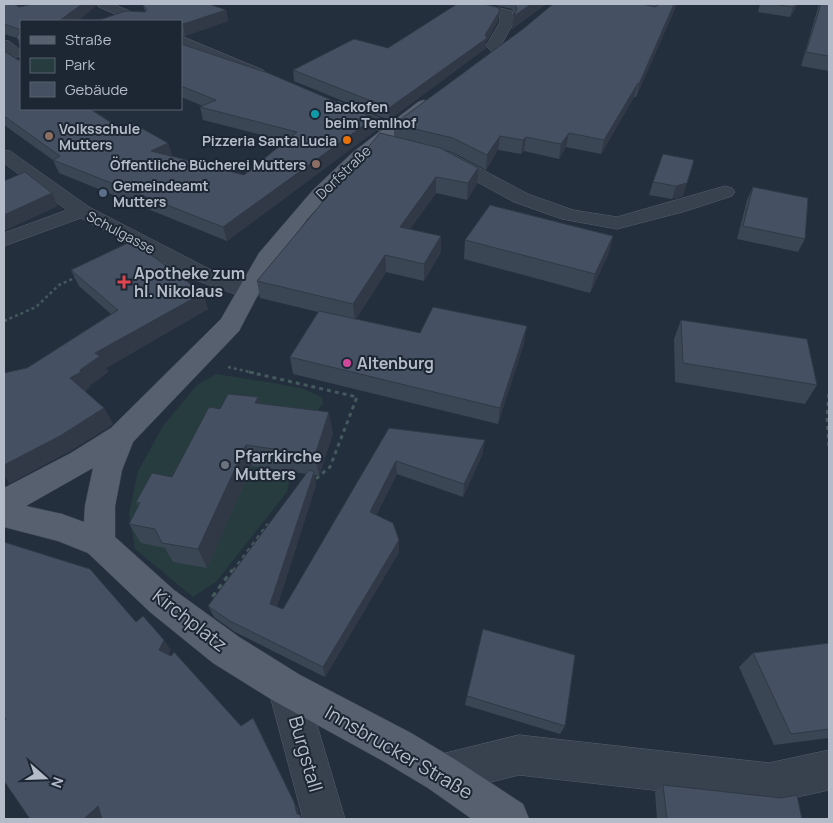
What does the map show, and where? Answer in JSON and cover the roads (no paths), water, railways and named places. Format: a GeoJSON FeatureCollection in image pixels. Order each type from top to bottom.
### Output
{"type":"FeatureCollection","features":[{"type":"Feature","properties":{"kind":"main road"},"geometry":{"type":"LineString","coordinates":[[485,60],[511,40]]}},
{"type":"Feature","properties":{"kind":"main road","name":"Dorfstraße"},"geometry":{"type":"LineString","coordinates":[[248,292],[267,258],[319,194],[383,135],[436,96]]}},
{"type":"Feature","properties":{"kind":"main road"},"geometry":{"type":"LineString","coordinates":[[4,503],[81,461],[121,436],[198,360],[230,325],[238,315],[248,292]]}},
{"type":"Feature","properties":{"kind":"main road"},"geometry":{"type":"LineString","coordinates":[[99,543],[100,506],[107,470],[121,436]]}},
{"type":"Feature","properties":{"kind":"main road","name":"Kirchplatz"},"geometry":{"type":"LineString","coordinates":[[4,514],[62,528],[99,543],[191,625],[226,650],[288,688]]}},
{"type":"Feature","properties":{"kind":"main road","name":"Innsbrucker Straße"},"geometry":{"type":"LineString","coordinates":[[288,688],[397,747],[442,774],[508,819]]}},
{"type":"Feature","properties":{"kind":"street"},"geometry":{"type":"LineString","coordinates":[[103,4],[139,20]]}},
{"type":"Feature","properties":{"kind":"street"},"geometry":{"type":"LineString","coordinates":[[469,4],[508,14],[507,22],[493,46],[498,50]]}},
{"type":"Feature","properties":{"kind":"street"},"geometry":{"type":"LineString","coordinates":[[182,40],[272,79]]}},
{"type":"Feature","properties":{"kind":"street"},"geometry":{"type":"LineString","coordinates":[[322,100],[402,147]]}},
{"type":"Feature","properties":{"kind":"street"},"geometry":{"type":"LineString","coordinates":[[428,153],[446,158],[521,198],[569,215],[617,223],[679,207],[724,192]]}},
{"type":"Feature","properties":{"kind":"street","name":"Schulgasse"},"geometry":{"type":"LineString","coordinates":[[4,155],[82,211],[201,274],[248,292]]}},
{"type":"Feature","properties":{"kind":"street"},"geometry":{"type":"LineString","coordinates":[[4,178],[25,171]]}},
{"type":"Feature","properties":{"kind":"street"},"geometry":{"type":"LineString","coordinates":[[4,240],[82,211]]}},
{"type":"Feature","properties":{"kind":"street","name":"Burgstall"},"geometry":{"type":"LineString","coordinates":[[288,688],[324,819]]}},
{"type":"Feature","properties":{"kind":"street"},"geometry":{"type":"LineString","coordinates":[[442,774],[519,755],[769,783],[829,770]]}},
{"type":"Feature","properties":{"kind":"place","name":"Backofen beim Temlhof"},"geometry":{"type":"Point","coordinates":[315,114]}},
{"type":"Feature","properties":{"kind":"place","name":"Volksschule Mutters"},"geometry":{"type":"Point","coordinates":[49,136]}},
{"type":"Feature","properties":{"kind":"place","name":"Pizzeria Santa Lucia"},"geometry":{"type":"Point","coordinates":[347,140]}},
{"type":"Feature","properties":{"kind":"place","name":"Öffentliche Bücherei Mutters"},"geometry":{"type":"Point","coordinates":[316,164]}},
{"type":"Feature","properties":{"kind":"place","name":"Gemeindeamt Mutters"},"geometry":{"type":"Point","coordinates":[103,193]}},
{"type":"Feature","properties":{"kind":"place","name":"Apotheke zum hl. Nikolaus"},"geometry":{"type":"Point","coordinates":[124,282]}},
{"type":"Feature","properties":{"kind":"place","name":"Altenburg"},"geometry":{"type":"Point","coordinates":[347,363]}},
{"type":"Feature","properties":{"kind":"place","name":"Pfarrkirche Mutters"},"geometry":{"type":"Point","coordinates":[225,465]}}]}
